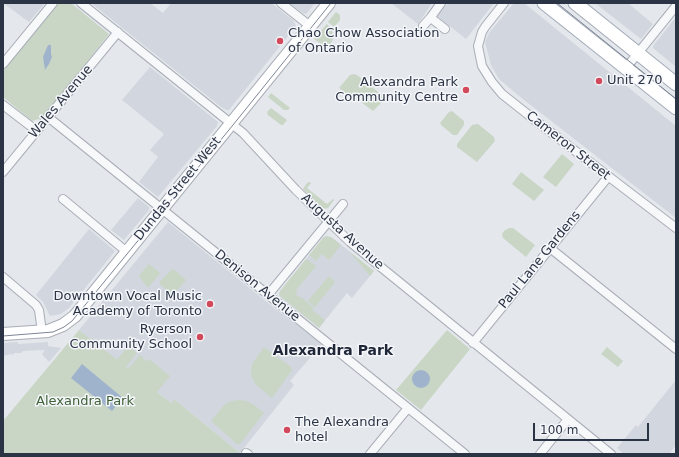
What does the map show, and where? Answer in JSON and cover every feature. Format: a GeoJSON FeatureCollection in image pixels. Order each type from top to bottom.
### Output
{"type":"FeatureCollection","features":[{"type":"Feature","properties":{"kind":"main road","name":"Dundas Street West"},"geometry":{"type":"LineString","coordinates":[[3,334],[42,332],[59,327],[71,319],[329,3]]}},
{"type":"Feature","properties":{"kind":"main road"},"geometry":{"type":"LineString","coordinates":[[544,3],[676,108]]}},
{"type":"Feature","properties":{"kind":"main road"},"geometry":{"type":"LineString","coordinates":[[576,3],[676,84]]}},
{"type":"Feature","properties":{"kind":"street"},"geometry":{"type":"LineString","coordinates":[[3,64],[52,3]]}},
{"type":"Feature","properties":{"kind":"street","name":"Augusta Avenue"},"geometry":{"type":"LineString","coordinates":[[82,3],[231,123],[261,152],[296,190],[350,242],[611,454]]}},
{"type":"Feature","properties":{"kind":"street"},"geometry":{"type":"LineString","coordinates":[[281,3],[310,26]]}},
{"type":"Feature","properties":{"kind":"street"},"geometry":{"type":"LineString","coordinates":[[423,26],[431,18],[440,3]]}},
{"type":"Feature","properties":{"kind":"street","name":"Cameron Street"},"geometry":{"type":"LineString","coordinates":[[504,3],[482,32],[478,49],[486,74],[502,94],[676,228]]}},
{"type":"Feature","properties":{"kind":"street"},"geometry":{"type":"LineString","coordinates":[[626,68],[676,6]]}},
{"type":"Feature","properties":{"kind":"street"},"geometry":{"type":"LineString","coordinates":[[431,18],[445,29]]}},
{"type":"Feature","properties":{"kind":"street","name":"Wales Avenue"},"geometry":{"type":"LineString","coordinates":[[3,172],[118,32]]}},
{"type":"Feature","properties":{"kind":"street"},"geometry":{"type":"LineString","coordinates":[[3,105],[37,131]]}},
{"type":"Feature","properties":{"kind":"street","name":"Denison Avenue"},"geometry":{"type":"LineString","coordinates":[[48,117],[465,454]]}},
{"type":"Feature","properties":{"kind":"street","name":"Paul Lane Gardens"},"geometry":{"type":"LineString","coordinates":[[473,343],[608,177]]}},
{"type":"Feature","properties":{"kind":"street"},"geometry":{"type":"LineString","coordinates":[[63,199],[127,252]]}},
{"type":"Feature","properties":{"kind":"street"},"geometry":{"type":"LineString","coordinates":[[268,295],[343,204]]}},
{"type":"Feature","properties":{"kind":"street"},"geometry":{"type":"LineString","coordinates":[[550,248],[676,350]]}},
{"type":"Feature","properties":{"kind":"street"},"geometry":{"type":"LineString","coordinates":[[3,277],[36,305],[39,310],[42,332]]}},
{"type":"Feature","properties":{"kind":"street"},"geometry":{"type":"LineString","coordinates":[[370,454],[408,408]]}},
{"type":"Feature","properties":{"kind":"street"},"geometry":{"type":"LineString","coordinates":[[540,454],[568,419]]}},
{"type":"Feature","properties":{"kind":"shaded area"},"geometry":{"type":"Polygon","coordinates":[[[3,3],[45,3],[29,22],[3,3]]]}},
{"type":"Feature","properties":{"kind":"shaded area"},"geometry":{"type":"Polygon","coordinates":[[[91,3],[150,3],[163,13],[171,3],[271,3],[293,20],[296,26],[229,110],[226,110],[91,3]]]}},
{"type":"Feature","properties":{"kind":"shaded area"},"geometry":{"type":"Polygon","coordinates":[[[289,3],[315,3],[306,14],[289,3]]]}},
{"type":"Feature","properties":{"kind":"shaded area"},"geometry":{"type":"Polygon","coordinates":[[[391,3],[432,3],[418,24],[391,3]]]}},
{"type":"Feature","properties":{"kind":"shaded area"},"geometry":{"type":"Polygon","coordinates":[[[448,3],[494,3],[466,39],[437,16],[448,3]]]}},
{"type":"Feature","properties":{"kind":"shaded area"},"geometry":{"type":"Polygon","coordinates":[[[514,3],[524,3],[676,126],[676,218],[499,79],[491,65],[485,42],[489,33],[514,3]]]}},
{"type":"Feature","properties":{"kind":"shaded area"},"geometry":{"type":"Polygon","coordinates":[[[595,3],[628,3],[653,24],[641,39],[595,3]]]}},
{"type":"Feature","properties":{"kind":"shaded area"},"geometry":{"type":"Polygon","coordinates":[[[676,17],[676,67],[653,48],[653,46],[676,17]]]}},
{"type":"Feature","properties":{"kind":"shaded area"},"geometry":{"type":"Polygon","coordinates":[[[150,67],[218,122],[217,126],[158,197],[139,182],[158,157],[150,150],[164,134],[122,100],[150,67]]]}},
{"type":"Feature","properties":{"kind":"shaded area"},"geometry":{"type":"Polygon","coordinates":[[[138,198],[149,207],[149,210],[124,240],[111,230],[138,198]]]}},
{"type":"Feature","properties":{"kind":"shaded area","name":"Ryerson Community School"},"geometry":{"type":"Polygon","coordinates":[[[168,222],[268,303],[322,344],[290,381],[294,385],[240,453],[174,399],[171,403],[79,330],[168,222]]]}},
{"type":"Feature","properties":{"kind":"shaded area"},"geometry":{"type":"Polygon","coordinates":[[[89,229],[115,251],[69,308],[61,314],[50,316],[43,302],[36,295],[89,229]]]}},
{"type":"Feature","properties":{"kind":"shaded area"},"geometry":{"type":"Polygon","coordinates":[[[326,236],[334,239],[374,271],[352,298],[347,293],[319,328],[280,297],[279,293],[326,236]]]}},
{"type":"Feature","properties":{"kind":"shaded area"},"geometry":{"type":"Polygon","coordinates":[[[18,342],[18,344],[48,342],[48,346],[61,348],[49,362],[42,354],[45,350],[23,351],[21,353],[14,353],[13,355],[3,356],[4,343],[18,342]]]}},
{"type":"Feature","properties":{"kind":"shaded area"},"geometry":{"type":"Polygon","coordinates":[[[676,380],[676,445],[669,454],[624,454],[617,448],[636,425],[638,427],[676,380]]]}},
{"type":"Feature","properties":{"kind":"green space"},"geometry":{"type":"Polygon","coordinates":[[[58,3],[71,3],[109,34],[42,118],[32,121],[3,97],[3,71],[58,3]]]}},
{"type":"Feature","properties":{"kind":"green space"},"geometry":{"type":"Polygon","coordinates":[[[336,12],[340,15],[340,20],[335,26],[333,26],[328,22],[336,12]]]}},
{"type":"Feature","properties":{"kind":"green space"},"geometry":{"type":"Polygon","coordinates":[[[327,24],[332,30],[334,37],[330,45],[324,46],[314,39],[327,24]]]}},
{"type":"Feature","properties":{"kind":"green space"},"geometry":{"type":"Polygon","coordinates":[[[354,74],[382,95],[383,101],[373,111],[361,102],[363,99],[360,97],[358,99],[354,96],[353,97],[339,88],[350,75],[354,74]]]}},
{"type":"Feature","properties":{"kind":"green space"},"geometry":{"type":"Polygon","coordinates":[[[271,93],[290,108],[288,110],[284,110],[268,97],[271,93]]]}},
{"type":"Feature","properties":{"kind":"green space"},"geometry":{"type":"Polygon","coordinates":[[[271,108],[287,120],[283,125],[268,115],[267,112],[271,108]]]}},
{"type":"Feature","properties":{"kind":"green space"},"geometry":{"type":"Polygon","coordinates":[[[452,111],[464,121],[464,125],[457,135],[453,135],[440,123],[449,112],[452,111]]]}},
{"type":"Feature","properties":{"kind":"green space"},"geometry":{"type":"Polygon","coordinates":[[[478,124],[494,137],[495,141],[477,162],[457,147],[457,144],[472,125],[478,124]]]}},
{"type":"Feature","properties":{"kind":"green space"},"geometry":{"type":"Polygon","coordinates":[[[562,154],[574,164],[556,187],[543,177],[562,154]]]}},
{"type":"Feature","properties":{"kind":"green space"},"geometry":{"type":"Polygon","coordinates":[[[521,172],[544,190],[534,201],[512,184],[521,172]]]}},
{"type":"Feature","properties":{"kind":"green space"},"geometry":{"type":"Polygon","coordinates":[[[307,183],[311,183],[307,188],[327,204],[333,199],[334,200],[328,208],[323,209],[303,189],[307,183]]]}},
{"type":"Feature","properties":{"kind":"green space"},"geometry":{"type":"Polygon","coordinates":[[[509,228],[513,228],[535,245],[526,257],[503,238],[502,234],[509,228]]]}},
{"type":"Feature","properties":{"kind":"green space"},"geometry":{"type":"Polygon","coordinates":[[[326,236],[331,237],[341,245],[329,260],[322,254],[316,261],[309,255],[326,236]]]}},
{"type":"Feature","properties":{"kind":"green space"},"geometry":{"type":"Polygon","coordinates":[[[349,251],[374,271],[370,276],[349,251]]]}},
{"type":"Feature","properties":{"kind":"green space"},"geometry":{"type":"Polygon","coordinates":[[[306,259],[316,266],[296,290],[298,291],[295,294],[314,308],[312,310],[325,320],[319,328],[279,295],[280,291],[306,259]]]}},
{"type":"Feature","properties":{"kind":"green space"},"geometry":{"type":"Polygon","coordinates":[[[149,264],[160,273],[148,288],[139,276],[149,264]]]}},
{"type":"Feature","properties":{"kind":"green space"},"geometry":{"type":"Polygon","coordinates":[[[173,269],[186,280],[172,296],[168,294],[165,288],[160,284],[160,281],[173,269]]]}},
{"type":"Feature","properties":{"kind":"green space"},"geometry":{"type":"Polygon","coordinates":[[[329,276],[335,282],[315,307],[308,301],[329,276]]]}},
{"type":"Feature","properties":{"kind":"green space","name":"Alexandra Park"},"geometry":{"type":"Polygon","coordinates":[[[79,330],[117,360],[128,346],[137,353],[126,367],[128,369],[140,355],[146,361],[149,359],[170,376],[157,392],[171,403],[174,399],[240,453],[3,454],[3,421],[79,330]]]}},
{"type":"Feature","properties":{"kind":"green space"},"geometry":{"type":"Polygon","coordinates":[[[447,330],[470,349],[421,410],[396,390],[447,330]]]}},
{"type":"Feature","properties":{"kind":"green space"},"geometry":{"type":"Polygon","coordinates":[[[264,347],[291,367],[292,370],[272,398],[256,385],[251,375],[252,364],[264,347]]]}},
{"type":"Feature","properties":{"kind":"green space"},"geometry":{"type":"Polygon","coordinates":[[[607,347],[623,361],[618,367],[601,354],[607,347]]]}},
{"type":"Feature","properties":{"kind":"green space"},"geometry":{"type":"Polygon","coordinates":[[[231,401],[247,401],[253,404],[264,413],[240,444],[237,444],[211,421],[225,404],[231,401]]]}},
{"type":"Feature","properties":{"kind":"water"},"geometry":{"type":"Polygon","coordinates":[[[48,45],[51,45],[52,57],[45,70],[43,57],[48,45]]]}},
{"type":"Feature","properties":{"kind":"water"},"geometry":{"type":"Polygon","coordinates":[[[82,364],[123,398],[112,411],[71,378],[82,364]]]}},
{"type":"Feature","properties":{"kind":"water"},"geometry":{"type":"Polygon","coordinates":[[[421,370],[427,373],[430,379],[427,385],[421,388],[415,385],[412,379],[415,373],[421,370]]]}},
{"type":"Feature","properties":{"kind":"tram line"},"geometry":{"type":"LineString","coordinates":[[3,336],[53,332],[72,321],[331,3]]}},
{"type":"Feature","properties":{"kind":"tram line"},"geometry":{"type":"LineString","coordinates":[[557,3],[676,99]]}},
{"type":"Feature","properties":{"kind":"place","name":"Chao Chow Association of Ontario"},"geometry":{"type":"Point","coordinates":[280,41]}},
{"type":"Feature","properties":{"kind":"place","name":"Unit 270"},"geometry":{"type":"Point","coordinates":[599,81]}},
{"type":"Feature","properties":{"kind":"place","name":"Alexandra Park Community Centre"},"geometry":{"type":"Point","coordinates":[466,90]}},
{"type":"Feature","properties":{"kind":"place","name":"Downtown Vocal Music Academy of Toronto"},"geometry":{"type":"Point","coordinates":[210,304]}},
{"type":"Feature","properties":{"kind":"place","name":"Ryerson Community School"},"geometry":{"type":"Point","coordinates":[200,337]}},
{"type":"Feature","properties":{"kind":"place","name":"The Alexandra hotel"},"geometry":{"type":"Point","coordinates":[287,430]}},
{"type":"Feature","properties":{"kind":"district","name":"Alexandra Park"},"geometry":{"type":"Point","coordinates":[333,351]}}]}
